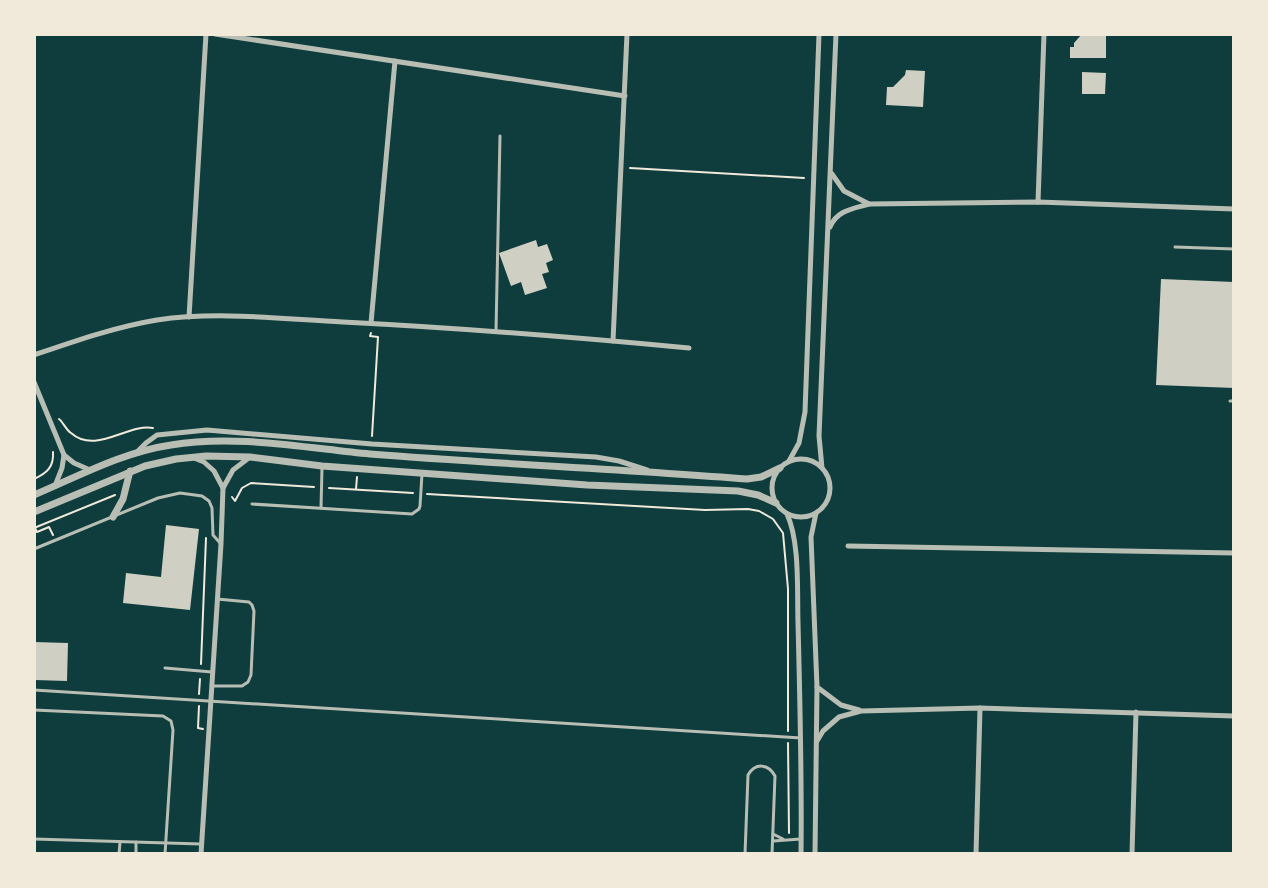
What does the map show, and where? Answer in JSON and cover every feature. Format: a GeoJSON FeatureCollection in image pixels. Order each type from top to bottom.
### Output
{"type":"FeatureCollection","features":[{"type":"Feature","properties":{"kind":"street"},"geometry":{"type":"LineString","coordinates":[[189,317],[206,34]]}},
{"type":"Feature","properties":{"kind":"street"},"geometry":{"type":"LineString","coordinates":[[215,34],[625,96]]}},
{"type":"Feature","properties":{"kind":"street"},"geometry":{"type":"LineString","coordinates":[[613,340],[627,34]]}},
{"type":"Feature","properties":{"kind":"street"},"geometry":{"type":"LineString","coordinates":[[34,495],[136,453],[170,445],[221,441],[370,454],[747,479],[761,477],[780,468],[789,461],[799,443],[804,422],[819,34]]}},
{"type":"Feature","properties":{"kind":"street"},"geometry":{"type":"LineString","coordinates":[[34,512],[130,471],[160,462],[192,458],[250,457],[322,466],[422,474],[587,485],[738,491],[758,495],[776,503],[787,513],[801,517],[816,513],[826,503],[829,496],[829,481],[822,468],[819,436],[836,34]]}},
{"type":"Feature","properties":{"kind":"street"},"geometry":{"type":"LineString","coordinates":[[1038,202],[1044,34]]}},
{"type":"Feature","properties":{"kind":"street"},"geometry":{"type":"LineString","coordinates":[[371,323],[395,62]]}},
{"type":"Feature","properties":{"kind":"street"},"geometry":{"type":"LineString","coordinates":[[831,172],[844,191],[869,204]]}},
{"type":"Feature","properties":{"kind":"street"},"geometry":{"type":"LineString","coordinates":[[829,229],[839,214],[869,204],[1038,202],[1233,208]]}},
{"type":"Feature","properties":{"kind":"street"},"geometry":{"type":"LineString","coordinates":[[34,356],[94,334],[125,326],[189,317],[217,316],[496,331],[689,348]]}},
{"type":"Feature","properties":{"kind":"street"},"geometry":{"type":"LineString","coordinates":[[34,382],[64,455],[74,464],[92,471]]}},
{"type":"Feature","properties":{"kind":"street"},"geometry":{"type":"LineString","coordinates":[[136,453],[157,435],[189,430],[224,430],[372,444],[596,457],[618,460],[651,472]]}},
{"type":"Feature","properties":{"kind":"street"},"geometry":{"type":"LineString","coordinates":[[55,486],[64,455]]}},
{"type":"Feature","properties":{"kind":"street"},"geometry":{"type":"LineString","coordinates":[[201,854],[223,491],[233,470],[250,457]]}},
{"type":"Feature","properties":{"kind":"street"},"geometry":{"type":"LineString","coordinates":[[192,458],[204,462],[214,471],[223,491]]}},
{"type":"Feature","properties":{"kind":"street"},"geometry":{"type":"LineString","coordinates":[[789,461],[810,460],[822,468]]}},
{"type":"Feature","properties":{"kind":"street"},"geometry":{"type":"LineString","coordinates":[[776,503],[772,481],[780,468]]}},
{"type":"Feature","properties":{"kind":"street"},"geometry":{"type":"LineString","coordinates":[[113,517],[127,489],[130,471]]}},
{"type":"Feature","properties":{"kind":"street"},"geometry":{"type":"LineString","coordinates":[[787,513],[794,539],[801,738],[801,854]]}},
{"type":"Feature","properties":{"kind":"street"},"geometry":{"type":"LineString","coordinates":[[815,854],[817,687],[812,537],[816,513]]}},
{"type":"Feature","properties":{"kind":"street"},"geometry":{"type":"LineString","coordinates":[[848,546],[1233,553]]}},
{"type":"Feature","properties":{"kind":"street"},"geometry":{"type":"LineString","coordinates":[[817,687],[841,705],[861,711]]}},
{"type":"Feature","properties":{"kind":"street"},"geometry":{"type":"LineString","coordinates":[[817,741],[823,731],[840,717],[861,711],[980,708],[1233,716]]}},
{"type":"Feature","properties":{"kind":"street"},"geometry":{"type":"LineString","coordinates":[[976,854],[980,708]]}},
{"type":"Feature","properties":{"kind":"street"},"geometry":{"type":"LineString","coordinates":[[1132,854],[1136,712]]}},
{"type":"Feature","properties":{"kind":"lane"},"geometry":{"type":"LineString","coordinates":[[496,331],[500,136]]}},
{"type":"Feature","properties":{"kind":"lane"},"geometry":{"type":"LineString","coordinates":[[1175,247],[1233,249]]}},
{"type":"Feature","properties":{"kind":"lane"},"geometry":{"type":"LineString","coordinates":[[321,508],[322,466]]}},
{"type":"Feature","properties":{"kind":"lane"},"geometry":{"type":"LineString","coordinates":[[252,504],[412,514],[419,509],[422,474]]}},
{"type":"Feature","properties":{"kind":"lane"},"geometry":{"type":"LineString","coordinates":[[34,549],[165,496],[180,493],[202,495],[207,498],[211,504],[213,535],[221,544]]}},
{"type":"Feature","properties":{"kind":"lane"},"geometry":{"type":"LineString","coordinates":[[211,686],[242,686],[248,682],[251,675],[254,608],[249,602],[216,599]]}},
{"type":"Feature","properties":{"kind":"lane"},"geometry":{"type":"LineString","coordinates":[[165,669],[212,672]]}},
{"type":"Feature","properties":{"kind":"lane"},"geometry":{"type":"LineString","coordinates":[[34,690],[801,738]]}},
{"type":"Feature","properties":{"kind":"lane"},"geometry":{"type":"LineString","coordinates":[[34,710],[163,716],[171,721],[173,730],[165,854]]}},
{"type":"Feature","properties":{"kind":"lane"},"geometry":{"type":"LineString","coordinates":[[745,854],[748,775],[756,767],[767,767],[775,776],[772,854]]}},
{"type":"Feature","properties":{"kind":"lane"},"geometry":{"type":"LineString","coordinates":[[773,834],[783,839]]}},
{"type":"Feature","properties":{"kind":"lane"},"geometry":{"type":"LineString","coordinates":[[34,839],[202,844]]}},
{"type":"Feature","properties":{"kind":"lane"},"geometry":{"type":"LineString","coordinates":[[773,841],[801,839]]}},
{"type":"Feature","properties":{"kind":"lane"},"geometry":{"type":"LineString","coordinates":[[119,854],[120,842]]}},
{"type":"Feature","properties":{"kind":"lane"},"geometry":{"type":"LineString","coordinates":[[136,842],[136,854]]}},
{"type":"Feature","properties":{"kind":"path"},"geometry":{"type":"LineString","coordinates":[[621,168],[814,178]]}},
{"type":"Feature","properties":{"kind":"path"},"geometry":{"type":"LineString","coordinates":[[371,323],[370,336],[378,337],[372,444]]}},
{"type":"Feature","properties":{"kind":"path"},"geometry":{"type":"LineString","coordinates":[[51,423],[60,419],[71,434],[88,440],[107,440],[129,431],[152,427],[157,435]]}},
{"type":"Feature","properties":{"kind":"path"},"geometry":{"type":"LineString","coordinates":[[34,479],[49,470],[53,460],[53,450]]}},
{"type":"Feature","properties":{"kind":"path"},"geometry":{"type":"LineString","coordinates":[[356,489],[357,468]]}},
{"type":"Feature","properties":{"kind":"path"},"geometry":{"type":"LineString","coordinates":[[223,491],[235,501],[242,488],[256,483],[711,511],[753,509],[769,516],[777,523],[784,539],[788,589],[789,839]]}},
{"type":"Feature","properties":{"kind":"path"},"geometry":{"type":"LineString","coordinates":[[55,540],[50,527],[37,532],[35,527],[127,489]]}},
{"type":"Feature","properties":{"kind":"path"},"geometry":{"type":"LineString","coordinates":[[206,535],[198,728],[208,729]]}},
{"type":"Feature","properties":{"kind":"building"},"geometry":{"type":"Polygon","coordinates":[[[1082,34],[1106,34],[1106,58],[1070,58],[1070,47],[1074,47],[1074,43],[1082,34]]]}},
{"type":"Feature","properties":{"kind":"building"},"geometry":{"type":"Polygon","coordinates":[[[906,70],[925,71],[923,107],[886,105],[887,87],[893,87],[905,75],[906,70]]]}},
{"type":"Feature","properties":{"kind":"building"},"geometry":{"type":"Polygon","coordinates":[[[1082,72],[1106,73],[1105,94],[1082,94],[1082,72]]]}},
{"type":"Feature","properties":{"kind":"building"},"geometry":{"type":"Polygon","coordinates":[[[536,240],[538,247],[547,244],[553,260],[546,263],[549,272],[542,274],[547,288],[525,295],[521,282],[511,286],[499,253],[536,240]]]}},
{"type":"Feature","properties":{"kind":"building"},"geometry":{"type":"Polygon","coordinates":[[[1161,279],[1234,282],[1234,388],[1156,385],[1161,279]]]}},
{"type":"Feature","properties":{"kind":"building"},"geometry":{"type":"Polygon","coordinates":[[[166,525],[199,529],[190,610],[123,603],[126,573],[161,577],[166,525]]]}},
{"type":"Feature","properties":{"kind":"building"},"geometry":{"type":"Polygon","coordinates":[[[34,642],[68,643],[67,681],[34,680],[34,642]]]}}]}
